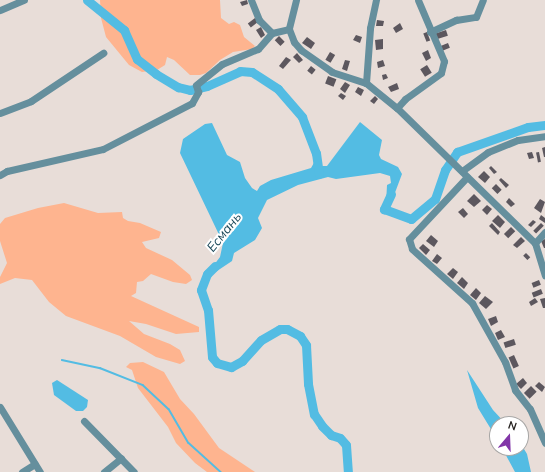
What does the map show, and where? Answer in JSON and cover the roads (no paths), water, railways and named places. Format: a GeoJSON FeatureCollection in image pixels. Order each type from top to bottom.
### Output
{"type":"FeatureCollection","features":[{"type":"Feature","properties":{"kind":"street"},"geometry":{"type":"LineString","coordinates":[[0,10],[24,0]]}},
{"type":"Feature","properties":{"kind":"street"},"geometry":{"type":"LineString","coordinates":[[252,0],[259,20],[272,34]]}},
{"type":"Feature","properties":{"kind":"street"},"geometry":{"type":"LineString","coordinates":[[296,0],[289,29],[294,42],[332,72],[366,83],[398,108],[535,243],[545,276]]}},
{"type":"Feature","properties":{"kind":"street"},"geometry":{"type":"LineString","coordinates":[[366,83],[370,28],[376,0]]}},
{"type":"Feature","properties":{"kind":"street"},"geometry":{"type":"LineString","coordinates":[[398,108],[405,99],[441,73],[444,60],[430,32],[418,0]]}},
{"type":"Feature","properties":{"kind":"street"},"geometry":{"type":"LineString","coordinates":[[430,32],[456,20],[476,17],[483,0]]}},
{"type":"Feature","properties":{"kind":"street"},"geometry":{"type":"LineString","coordinates":[[0,175],[7,171],[103,149],[192,102],[198,92],[196,85],[222,64],[258,49],[272,34],[289,29]]}},
{"type":"Feature","properties":{"kind":"street"},"geometry":{"type":"LineString","coordinates":[[0,113],[31,101],[102,53]]}},
{"type":"Feature","properties":{"kind":"street"},"geometry":{"type":"LineString","coordinates":[[545,136],[518,140],[488,152],[462,172],[409,239],[412,249],[472,303],[505,362],[515,390],[530,409],[545,443]]}},
{"type":"Feature","properties":{"kind":"street"},"geometry":{"type":"LineString","coordinates":[[535,243],[545,232]]}},
{"type":"Feature","properties":{"kind":"street"},"geometry":{"type":"LineString","coordinates":[[0,407],[40,472]]}},
{"type":"Feature","properties":{"kind":"street"},"geometry":{"type":"LineString","coordinates":[[84,421],[134,472]]}},
{"type":"Feature","properties":{"kind":"street"},"geometry":{"type":"LineString","coordinates":[[104,472],[121,458]]}},
{"type":"Feature","properties":{"kind":"street"},"geometry":{"type":"LineString","coordinates":[[22,472],[35,464]]}},
{"type":"Feature","properties":{"kind":"water"},"geometry":{"type":"Polygon","coordinates":[[[360,122],[382,140],[379,155],[381,159],[398,167],[402,174],[393,198],[386,204],[387,185],[391,183],[390,176],[380,173],[336,179],[328,177],[298,185],[267,200],[258,218],[262,228],[255,240],[234,253],[232,261],[211,275],[207,274],[220,257],[223,243],[180,153],[183,139],[205,124],[212,123],[227,155],[240,162],[245,178],[252,188],[257,191],[260,186],[271,180],[311,168],[315,161],[319,166],[327,166],[360,122]]]}},
{"type":"Feature","properties":{"kind":"water"},"geometry":{"type":"Polygon","coordinates":[[[467,370],[499,416],[489,416],[489,426],[478,408],[467,370]]]}},
{"type":"Feature","properties":{"kind":"water"},"geometry":{"type":"Polygon","coordinates":[[[57,380],[88,400],[87,407],[83,411],[76,411],[54,395],[52,383],[57,380]]]}},
{"type":"Feature","properties":{"kind":"water"},"geometry":{"type":"Polygon","coordinates":[[[506,456],[527,456],[531,472],[515,472],[506,456]]]}},
{"type":"Feature","properties":{"kind":"waterway"},"geometry":{"type":"LineString","coordinates":[[87,0],[124,30],[137,59],[156,74],[178,87],[190,90],[207,86],[240,71],[252,72],[278,89],[302,117],[316,153],[319,174]]}},
{"type":"Feature","properties":{"kind":"waterway","name":"Есмань"},"geometry":{"type":"LineString","coordinates":[[391,194],[384,209],[411,219],[435,199],[445,170],[457,152],[528,127],[545,125]]}},
{"type":"Feature","properties":{"kind":"waterway","name":"Есмань"},"geometry":{"type":"LineString","coordinates":[[215,266],[207,274],[201,290],[208,310],[212,357],[217,363],[231,367],[242,361],[261,340],[280,329],[287,329],[300,336],[306,345],[308,384],[314,414],[322,426],[331,435],[340,438],[346,445],[348,472]]}},
{"type":"Feature","properties":{"kind":"waterway"},"geometry":{"type":"LineString","coordinates":[[62,360],[100,368],[143,385],[169,409],[189,443],[221,472]]}}]}
